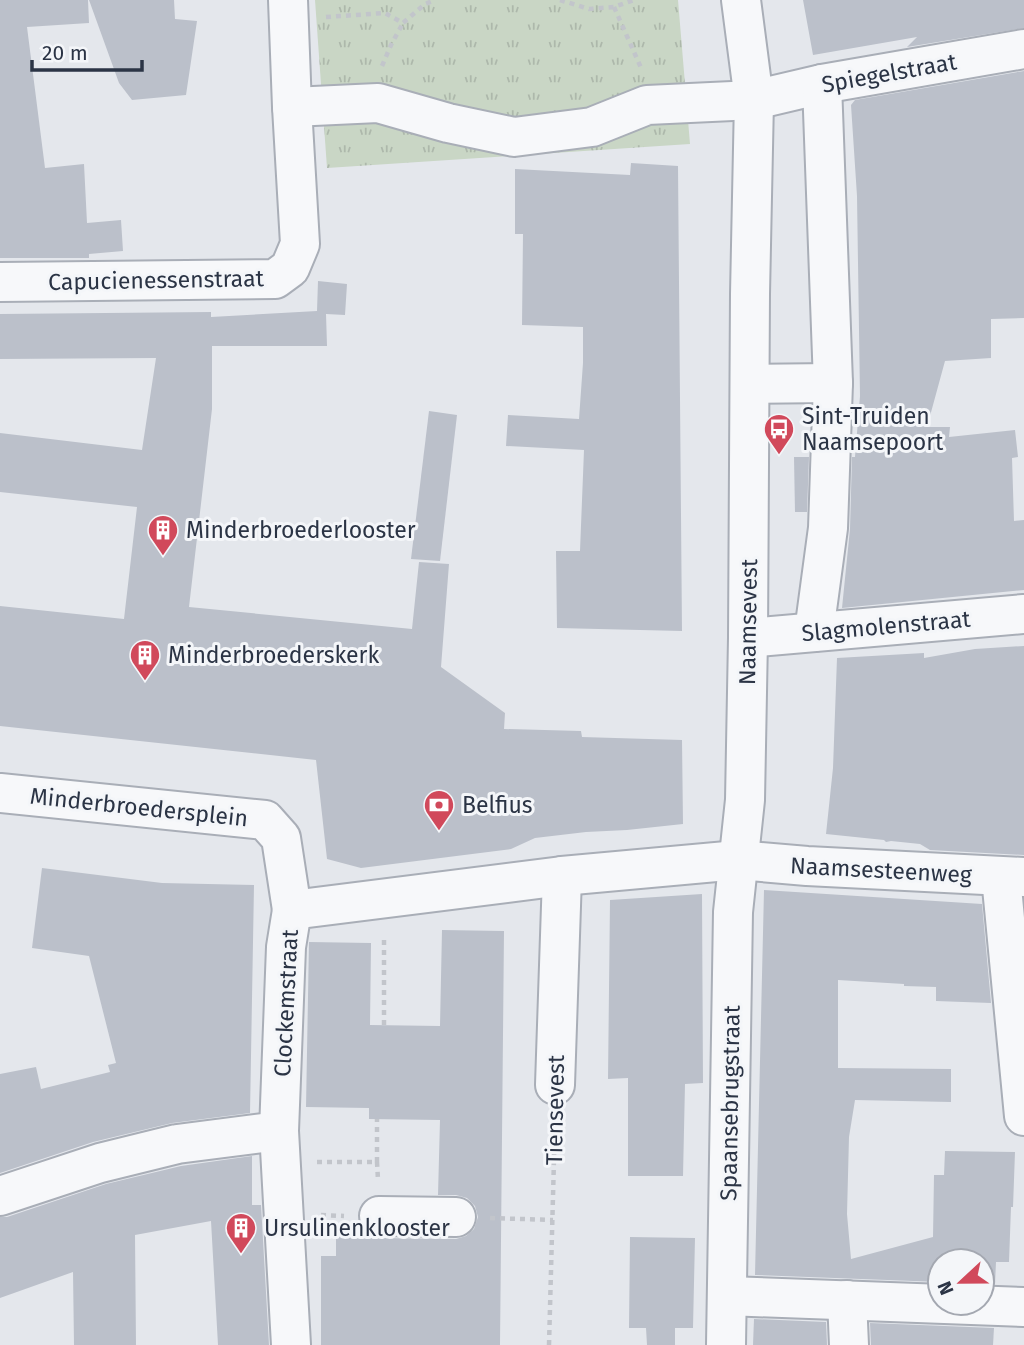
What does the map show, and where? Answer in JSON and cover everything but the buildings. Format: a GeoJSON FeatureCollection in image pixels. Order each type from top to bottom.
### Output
{"type":"FeatureCollection","features":[{"type":"Feature","properties":{"kind":"street","name":"Naamsevest"},"geometry":{"type":"LineString","coordinates":[[738,860],[745,800],[754,100],[741,0]]}},
{"type":"Feature","properties":{"kind":"street","name":"Capucienessenstraat"},"geometry":{"type":"LineString","coordinates":[[0,282],[275,279],[290,268],[300,244],[289,10]]}},
{"type":"Feature","properties":{"kind":"street","name":"Spiegelstraat"},"geometry":{"type":"LineString","coordinates":[[292,107],[378,103],[448,124],[514,136],[592,127],[648,105],[754,100],[822,84],[1024,49]]}},
{"type":"Feature","properties":{"kind":"street"},"geometry":{"type":"LineString","coordinates":[[814,632],[828,528],[833,383],[822,84]]}},
{"type":"Feature","properties":{"kind":"street"},"geometry":{"type":"LineString","coordinates":[[750,384],[833,383]]}},
{"type":"Feature","properties":{"kind":"street","name":"Slagmolenstraat"},"geometry":{"type":"LineString","coordinates":[[748,638],[1024,614]]}},
{"type":"Feature","properties":{"kind":"street","name":"Minderbroedersplein"},"geometry":{"type":"LineString","coordinates":[[0,793],[265,820],[281,838],[292,910]]}},
{"type":"Feature","properties":{"kind":"street","name":"Clockemstraat"},"geometry":{"type":"LineString","coordinates":[[291,1345],[280,1147],[286,947],[292,910],[562,876],[738,860]]}},
{"type":"Feature","properties":{"kind":"street","name":"Naamsesteenweg"},"geometry":{"type":"LineString","coordinates":[[738,860],[1012,877]]}},
{"type":"Feature","properties":{"kind":"street","name":"Spaansebrugstraat"},"geometry":{"type":"LineString","coordinates":[[726,1345],[733,912],[738,860]]}},
{"type":"Feature","properties":{"kind":"street","name":"Tiensevest"},"geometry":{"type":"LineString","coordinates":[[555,1085],[562,876]]}},
{"type":"Feature","properties":{"kind":"street"},"geometry":{"type":"LineString","coordinates":[[1012,877],[1024,1116]]}},
{"type":"Feature","properties":{"kind":"street"},"geometry":{"type":"LineString","coordinates":[[0,1196],[100,1163],[177,1143],[280,1147]]}},
{"type":"Feature","properties":{"kind":"street"},"geometry":{"type":"LineString","coordinates":[[379,1216],[470,1218]]}},
{"type":"Feature","properties":{"kind":"street"},"geometry":{"type":"LineString","coordinates":[[727,1296],[1024,1307]]}},
{"type":"Feature","properties":{"kind":"street"},"geometry":{"type":"LineString","coordinates":[[846,1300],[849,1345]]}},
{"type":"Feature","properties":{"kind":"path"},"geometry":{"type":"LineString","coordinates":[[371,104],[373,86],[403,23],[425,4],[435,0]]}},
{"type":"Feature","properties":{"kind":"path"},"geometry":{"type":"LineString","coordinates":[[560,0],[589,9],[614,7],[634,0]]}},
{"type":"Feature","properties":{"kind":"path"},"geometry":{"type":"LineString","coordinates":[[614,7],[644,75]]}},
{"type":"Feature","properties":{"kind":"path"},"geometry":{"type":"LineString","coordinates":[[289,10],[385,13],[403,23]]}},
{"type":"Feature","properties":{"kind":"path"},"geometry":{"type":"LineString","coordinates":[[384,898],[384,1025]]}},
{"type":"Feature","properties":{"kind":"path","name":"Tiensevest"},"geometry":{"type":"LineString","coordinates":[[549,1345],[555,1085]]}},
{"type":"Feature","properties":{"kind":"path"},"geometry":{"type":"LineString","coordinates":[[377,1119],[379,1216]]}},
{"type":"Feature","properties":{"kind":"path"},"geometry":{"type":"LineString","coordinates":[[280,1147],[377,1161]]}},
{"type":"Feature","properties":{"kind":"path"},"geometry":{"type":"LineString","coordinates":[[470,1218],[553,1220]]}},
{"type":"Feature","properties":{"kind":"green space"},"geometry":{"type":"Polygon","coordinates":[[[315,0],[678,0],[690,144],[327,168],[315,0]]]}},
{"type":"Feature","properties":{"kind":"place","name":"Sint-Truiden Naamsepoort"},"geometry":{"type":"Point","coordinates":[779,456]}},
{"type":"Feature","properties":{"kind":"place","name":"Minderbroederlooster"},"geometry":{"type":"Point","coordinates":[163,557]}},
{"type":"Feature","properties":{"kind":"place","name":"Minderbroederskerk"},"geometry":{"type":"Point","coordinates":[145,682]}},
{"type":"Feature","properties":{"kind":"place","name":"Belfius"},"geometry":{"type":"Point","coordinates":[439,832]}},
{"type":"Feature","properties":{"kind":"place","name":"Ursulinenklooster"},"geometry":{"type":"Point","coordinates":[241,1255]}}]}
